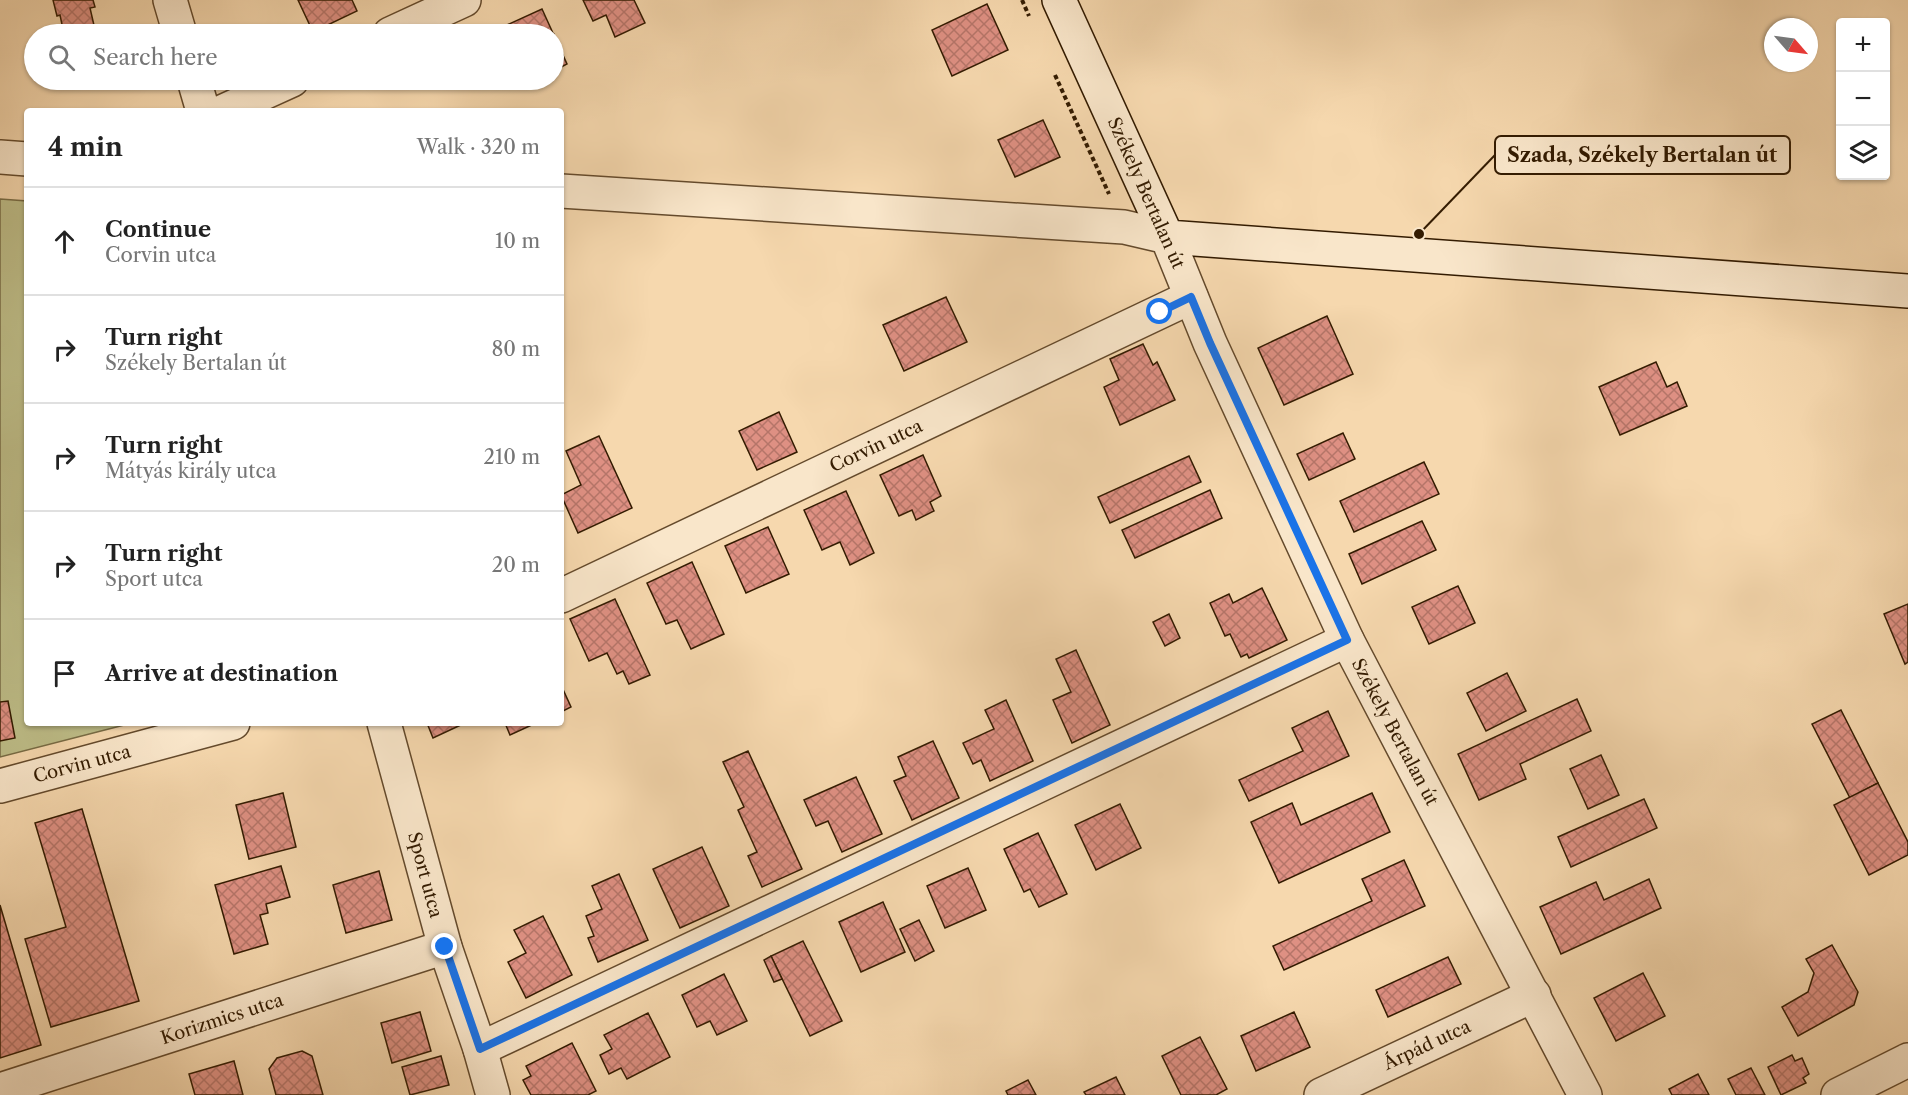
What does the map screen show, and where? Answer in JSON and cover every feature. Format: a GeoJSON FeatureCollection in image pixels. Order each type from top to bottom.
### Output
{"type":"FeatureCollection","features":[{"type":"Feature","properties":{"kind":"street"},"geometry":{"type":"LineString","coordinates":[[170,0],[177,24]]}},
{"type":"Feature","properties":{"kind":"street"},"geometry":{"type":"LineString","coordinates":[[412,24],[464,0]]}},
{"type":"Feature","properties":{"kind":"street","name":"Székely Bertalan út"},"geometry":{"type":"LineString","coordinates":[[1059,0],[1167,237],[1210,343],[1347,640],[1585,1095]]}},
{"type":"Feature","properties":{"kind":"street"},"geometry":{"type":"LineString","coordinates":[[197,90],[202,108]]}},
{"type":"Feature","properties":{"kind":"street"},"geometry":{"type":"LineString","coordinates":[[231,108],[270,90]]}},
{"type":"Feature","properties":{"kind":"street"},"geometry":{"type":"LineString","coordinates":[[0,157],[24,159]]}},
{"type":"Feature","properties":{"kind":"street"},"geometry":{"type":"LineString","coordinates":[[564,191],[1124,227],[1167,237],[1908,291]]}},
{"type":"Feature","properties":{"kind":"street","name":"Corvin utca"},"geometry":{"type":"LineString","coordinates":[[564,595],[1191,297]]}},
{"type":"Feature","properties":{"kind":"street"},"geometry":{"type":"LineString","coordinates":[[480,1049],[1347,640]]}},
{"type":"Feature","properties":{"kind":"street","name":"Corvin utca"},"geometry":{"type":"LineString","coordinates":[[0,786],[222,726]]}},
{"type":"Feature","properties":{"kind":"street","name":"Sport utca"},"geometry":{"type":"LineString","coordinates":[[385,726],[445,947],[480,1049],[493,1095]]}},
{"type":"Feature","properties":{"kind":"street","name":"Korizmics utca"},"geometry":{"type":"LineString","coordinates":[[0,1090],[445,947]]}},
{"type":"Feature","properties":{"kind":"street","name":"Árpád utca"},"geometry":{"type":"LineString","coordinates":[[1321,1095],[1534,995]]}},
{"type":"Feature","properties":{"kind":"street"},"geometry":{"type":"LineString","coordinates":[[1838,1095],[1908,1060]]}},
{"type":"Feature","properties":{"kind":"path"},"geometry":{"type":"LineString","coordinates":[[1022,0],[1031,22]]}},
{"type":"Feature","properties":{"kind":"path"},"geometry":{"type":"LineString","coordinates":[[1051,65],[1124,227]]}},
{"type":"Feature","properties":{"kind":"green space"},"geometry":{"type":"Polygon","coordinates":[[[0,199],[24,201],[24,726],[120,726],[0,757],[0,199]]]}},
{"type":"Feature","properties":{"kind":"building"},"geometry":{"type":"Polygon","coordinates":[[[53,0],[93,0],[95,7],[90,8],[94,24],[62,24],[60,15],[57,16],[53,0]]]}},
{"type":"Feature","properties":{"kind":"building"},"geometry":{"type":"Polygon","coordinates":[[[298,0],[352,0],[357,11],[330,24],[309,24],[298,0]]]}},
{"type":"Feature","properties":{"kind":"building"},"geometry":{"type":"Polygon","coordinates":[[[583,0],[634,0],[645,23],[615,37],[606,15],[593,21],[583,0]]]}},
{"type":"Feature","properties":{"kind":"building"},"geometry":{"type":"Polygon","coordinates":[[[987,4],[1008,50],[952,76],[932,30],[987,4]]]}},
{"type":"Feature","properties":{"kind":"building"},"geometry":{"type":"Polygon","coordinates":[[[542,9],[549,24],[509,24],[542,9]]]}},
{"type":"Feature","properties":{"kind":"building"},"geometry":{"type":"Polygon","coordinates":[[[1043,120],[1060,157],[1015,177],[998,140],[1043,120]]]}},
{"type":"Feature","properties":{"kind":"building"},"geometry":{"type":"Polygon","coordinates":[[[946,297],[967,342],[904,371],[883,325],[946,297]]]}},
{"type":"Feature","properties":{"kind":"building"},"geometry":{"type":"Polygon","coordinates":[[[1327,316],[1353,374],[1284,405],[1258,348],[1327,316]]]}},
{"type":"Feature","properties":{"kind":"building"},"geometry":{"type":"Polygon","coordinates":[[[1143,344],[1153,365],[1157,362],[1175,400],[1120,425],[1104,387],[1119,380],[1110,359],[1143,344]]]}},
{"type":"Feature","properties":{"kind":"building"},"geometry":{"type":"Polygon","coordinates":[[[1656,362],[1667,387],[1677,382],[1687,406],[1620,435],[1599,387],[1656,362]]]}},
{"type":"Feature","properties":{"kind":"building"},"geometry":{"type":"Polygon","coordinates":[[[779,412],[797,452],[757,470],[739,431],[779,412]]]}},
{"type":"Feature","properties":{"kind":"building"},"geometry":{"type":"Polygon","coordinates":[[[1343,433],[1355,459],[1309,480],[1297,454],[1343,433]]]}},
{"type":"Feature","properties":{"kind":"building"},"geometry":{"type":"Polygon","coordinates":[[[599,436],[632,508],[578,533],[564,502],[564,494],[581,485],[566,451],[599,436]]]}},
{"type":"Feature","properties":{"kind":"building"},"geometry":{"type":"Polygon","coordinates":[[[923,455],[941,496],[930,502],[934,511],[916,520],[912,510],[899,516],[880,475],[923,455]]]}},
{"type":"Feature","properties":{"kind":"building"},"geometry":{"type":"Polygon","coordinates":[[[1189,456],[1201,482],[1110,523],[1098,497],[1189,456]]]}},
{"type":"Feature","properties":{"kind":"building"},"geometry":{"type":"Polygon","coordinates":[[[1424,462],[1439,494],[1354,532],[1340,501],[1424,462]]]}},
{"type":"Feature","properties":{"kind":"building"},"geometry":{"type":"Polygon","coordinates":[[[1210,490],[1222,518],[1135,558],[1122,530],[1210,490]]]}},
{"type":"Feature","properties":{"kind":"building"},"geometry":{"type":"Polygon","coordinates":[[[846,491],[874,553],[850,565],[840,542],[822,550],[804,510],[846,491]]]}},
{"type":"Feature","properties":{"kind":"building"},"geometry":{"type":"Polygon","coordinates":[[[1422,521],[1436,550],[1362,584],[1349,554],[1422,521]]]}},
{"type":"Feature","properties":{"kind":"building"},"geometry":{"type":"Polygon","coordinates":[[[768,527],[789,574],[746,593],[725,546],[768,527]]]}},
{"type":"Feature","properties":{"kind":"building"},"geometry":{"type":"Polygon","coordinates":[[[692,562],[724,634],[691,649],[677,620],[666,624],[647,583],[692,562]]]}},
{"type":"Feature","properties":{"kind":"building"},"geometry":{"type":"Polygon","coordinates":[[[1458,586],[1475,623],[1429,644],[1412,607],[1458,586]]]}},
{"type":"Feature","properties":{"kind":"building"},"geometry":{"type":"Polygon","coordinates":[[[1262,588],[1287,640],[1249,658],[1247,654],[1241,657],[1230,634],[1225,636],[1210,603],[1229,594],[1233,603],[1262,588]]]}},
{"type":"Feature","properties":{"kind":"building"},"geometry":{"type":"Polygon","coordinates":[[[615,599],[650,675],[629,684],[623,671],[617,674],[607,653],[589,661],[570,619],[615,599]]]}},
{"type":"Feature","properties":{"kind":"building"},"geometry":{"type":"Polygon","coordinates":[[[1908,604],[1908,662],[1905,664],[1884,614],[1908,604]]]}},
{"type":"Feature","properties":{"kind":"building"},"geometry":{"type":"Polygon","coordinates":[[[1169,614],[1180,638],[1165,646],[1153,622],[1169,614]]]}},
{"type":"Feature","properties":{"kind":"building"},"geometry":{"type":"Polygon","coordinates":[[[1076,650],[1110,725],[1072,743],[1053,700],[1071,692],[1056,659],[1076,650]]]}},
{"type":"Feature","properties":{"kind":"building"},"geometry":{"type":"Polygon","coordinates":[[[1507,673],[1526,711],[1486,731],[1467,693],[1507,673]]]}},
{"type":"Feature","properties":{"kind":"building"},"geometry":{"type":"Polygon","coordinates":[[[564,692],[571,707],[564,710],[564,692]]]}},
{"type":"Feature","properties":{"kind":"building"},"geometry":{"type":"Polygon","coordinates":[[[1577,699],[1591,731],[1520,764],[1526,779],[1479,800],[1458,754],[1577,699]]]}},
{"type":"Feature","properties":{"kind":"building"},"geometry":{"type":"Polygon","coordinates":[[[1006,700],[1033,761],[990,781],[981,760],[973,764],[963,743],[994,729],[985,710],[1006,700]]]}},
{"type":"Feature","properties":{"kind":"building"},"geometry":{"type":"Polygon","coordinates":[[[8,701],[15,738],[0,741],[0,702],[8,701]]]}},
{"type":"Feature","properties":{"kind":"building"},"geometry":{"type":"Polygon","coordinates":[[[1841,710],[1878,783],[1850,798],[1812,724],[1841,710]]]}},
{"type":"Feature","properties":{"kind":"building"},"geometry":{"type":"Polygon","coordinates":[[[1328,711],[1349,756],[1249,801],[1239,780],[1303,751],[1292,728],[1328,711]]]}},
{"type":"Feature","properties":{"kind":"building"},"geometry":{"type":"Polygon","coordinates":[[[428,726],[459,726],[433,738],[428,726]]]}},
{"type":"Feature","properties":{"kind":"building"},"geometry":{"type":"Polygon","coordinates":[[[506,726],[530,726],[510,735],[506,726]]]}},
{"type":"Feature","properties":{"kind":"building"},"geometry":{"type":"Polygon","coordinates":[[[933,741],[959,798],[912,820],[894,781],[906,776],[898,757],[933,741]]]}},
{"type":"Feature","properties":{"kind":"building"},"geometry":{"type":"Polygon","coordinates":[[[748,751],[802,869],[762,887],[748,856],[757,852],[738,810],[744,807],[723,762],[748,751]]]}},
{"type":"Feature","properties":{"kind":"building"},"geometry":{"type":"Polygon","coordinates":[[[1601,755],[1619,795],[1588,809],[1570,769],[1601,755]]]}},
{"type":"Feature","properties":{"kind":"building"},"geometry":{"type":"Polygon","coordinates":[[[856,777],[882,834],[842,852],[828,821],[816,826],[804,800],[856,777]]]}},
{"type":"Feature","properties":{"kind":"building"},"geometry":{"type":"Polygon","coordinates":[[[1878,783],[1908,842],[1908,855],[1869,875],[1834,805],[1878,783]]]}},
{"type":"Feature","properties":{"kind":"building"},"geometry":{"type":"Polygon","coordinates":[[[283,793],[296,847],[249,859],[236,805],[283,793]]]}},
{"type":"Feature","properties":{"kind":"building"},"geometry":{"type":"Polygon","coordinates":[[[1372,793],[1390,832],[1279,883],[1251,822],[1292,803],[1301,825],[1372,793]]]}},
{"type":"Feature","properties":{"kind":"building"},"geometry":{"type":"Polygon","coordinates":[[[1644,799],[1657,828],[1571,867],[1558,837],[1644,799]]]}},
{"type":"Feature","properties":{"kind":"building"},"geometry":{"type":"Polygon","coordinates":[[[1120,804],[1141,848],[1096,870],[1075,825],[1120,804]]]}},
{"type":"Feature","properties":{"kind":"building"},"geometry":{"type":"Polygon","coordinates":[[[82,809],[139,1001],[51,1027],[25,939],[66,927],[35,823],[82,809]]]}},
{"type":"Feature","properties":{"kind":"building"},"geometry":{"type":"Polygon","coordinates":[[[1038,833],[1067,894],[1039,907],[1030,889],[1024,892],[1004,849],[1038,833]]]}},
{"type":"Feature","properties":{"kind":"building"},"geometry":{"type":"Polygon","coordinates":[[[702,847],[729,906],[680,928],[653,869],[702,847]]]}},
{"type":"Feature","properties":{"kind":"building"},"geometry":{"type":"Polygon","coordinates":[[[1404,860],[1425,906],[1284,970],[1273,946],[1372,901],[1362,879],[1404,860]]]}},
{"type":"Feature","properties":{"kind":"building"},"geometry":{"type":"Polygon","coordinates":[[[281,866],[290,897],[266,904],[268,913],[260,915],[268,944],[234,954],[215,885],[281,866]]]}},
{"type":"Feature","properties":{"kind":"building"},"geometry":{"type":"Polygon","coordinates":[[[968,868],[986,910],[945,928],[927,886],[968,868]]]}},
{"type":"Feature","properties":{"kind":"building"},"geometry":{"type":"Polygon","coordinates":[[[379,871],[392,920],[346,933],[333,885],[379,871]]]}},
{"type":"Feature","properties":{"kind":"building"},"geometry":{"type":"Polygon","coordinates":[[[619,874],[648,940],[598,962],[588,938],[594,936],[586,916],[602,909],[592,886],[619,874]]]}},
{"type":"Feature","properties":{"kind":"building"},"geometry":{"type":"Polygon","coordinates":[[[1649,879],[1661,908],[1561,954],[1540,907],[1596,882],[1604,900],[1649,879]]]}},
{"type":"Feature","properties":{"kind":"building"},"geometry":{"type":"Polygon","coordinates":[[[883,902],[905,952],[861,972],[839,922],[883,902]]]}},
{"type":"Feature","properties":{"kind":"building"},"geometry":{"type":"Polygon","coordinates":[[[0,905],[41,1045],[0,1058],[0,905]]]}},
{"type":"Feature","properties":{"kind":"building"},"geometry":{"type":"Polygon","coordinates":[[[543,916],[572,975],[526,998],[508,962],[526,953],[514,930],[543,916]]]}},
{"type":"Feature","properties":{"kind":"building"},"geometry":{"type":"Polygon","coordinates":[[[919,920],[934,951],[915,961],[900,929],[919,920]]]}},
{"type":"Feature","properties":{"kind":"building"},"geometry":{"type":"Polygon","coordinates":[[[803,941],[842,1021],[810,1036],[771,956],[803,941]]]}},
{"type":"Feature","properties":{"kind":"building"},"geometry":{"type":"Polygon","coordinates":[[[1832,945],[1858,992],[1854,1005],[1798,1036],[1782,1007],[1808,992],[1814,973],[1806,959],[1832,945]]]}},
{"type":"Feature","properties":{"kind":"building"},"geometry":{"type":"Polygon","coordinates":[[[771,956],[782,979],[774,982],[764,960],[771,956]]]}},
{"type":"Feature","properties":{"kind":"building"},"geometry":{"type":"Polygon","coordinates":[[[1448,957],[1461,984],[1388,1017],[1376,990],[1448,957]]]}},
{"type":"Feature","properties":{"kind":"building"},"geometry":{"type":"Polygon","coordinates":[[[1643,973],[1665,1016],[1616,1041],[1594,998],[1643,973]]]}},
{"type":"Feature","properties":{"kind":"building"},"geometry":{"type":"Polygon","coordinates":[[[724,974],[747,1021],[717,1035],[710,1021],[697,1027],[682,995],[724,974]]]}},
{"type":"Feature","properties":{"kind":"building"},"geometry":{"type":"Polygon","coordinates":[[[420,1012],[431,1051],[392,1063],[381,1023],[420,1012]]]}},
{"type":"Feature","properties":{"kind":"building"},"geometry":{"type":"Polygon","coordinates":[[[1294,1012],[1310,1047],[1256,1071],[1241,1036],[1294,1012]]]}},
{"type":"Feature","properties":{"kind":"building"},"geometry":{"type":"Polygon","coordinates":[[[648,1013],[670,1057],[627,1079],[621,1068],[609,1074],[600,1055],[612,1049],[604,1035],[648,1013]]]}},
{"type":"Feature","properties":{"kind":"building"},"geometry":{"type":"Polygon","coordinates":[[[1200,1037],[1227,1089],[1216,1095],[1181,1095],[1162,1056],[1200,1037]]]}},
{"type":"Feature","properties":{"kind":"building"},"geometry":{"type":"Polygon","coordinates":[[[572,1043],[596,1091],[588,1095],[531,1095],[523,1080],[531,1076],[526,1066],[572,1043]]]}},
{"type":"Feature","properties":{"kind":"building"},"geometry":{"type":"Polygon","coordinates":[[[302,1051],[312,1056],[323,1095],[276,1095],[269,1069],[277,1058],[302,1051]]]}},
{"type":"Feature","properties":{"kind":"building"},"geometry":{"type":"Polygon","coordinates":[[[1792,1055],[1795,1061],[1802,1058],[1809,1074],[1803,1078],[1806,1083],[1781,1095],[1768,1067],[1792,1055]]]}},
{"type":"Feature","properties":{"kind":"building"},"geometry":{"type":"Polygon","coordinates":[[[441,1056],[449,1085],[410,1095],[402,1067],[441,1056]]]}},
{"type":"Feature","properties":{"kind":"building"},"geometry":{"type":"Polygon","coordinates":[[[234,1061],[243,1095],[195,1095],[189,1074],[234,1061]]]}},
{"type":"Feature","properties":{"kind":"building"},"geometry":{"type":"Polygon","coordinates":[[[1751,1068],[1765,1095],[1736,1095],[1728,1079],[1751,1068]]]}},
{"type":"Feature","properties":{"kind":"building"},"geometry":{"type":"Polygon","coordinates":[[[1698,1074],[1709,1095],[1672,1095],[1669,1089],[1698,1074]]]}},
{"type":"Feature","properties":{"kind":"building"},"geometry":{"type":"Polygon","coordinates":[[[1116,1077],[1125,1095],[1086,1095],[1084,1092],[1116,1077]]]}},
{"type":"Feature","properties":{"kind":"building"},"geometry":{"type":"Polygon","coordinates":[[[1028,1080],[1036,1095],[1008,1095],[1006,1091],[1028,1080]]]}},
{"type":"Feature","properties":{"kind":"place","name":"Szada, Székely Bertalan út"},"geometry":{"type":"Point","coordinates":[1419,234]}},
{"type":"Feature","properties":{"kind":"route"},"geometry":{"type":"LineString","coordinates":[[445,947],[480,1049],[1347,640],[1191,297],[1160,312]]}}]}
